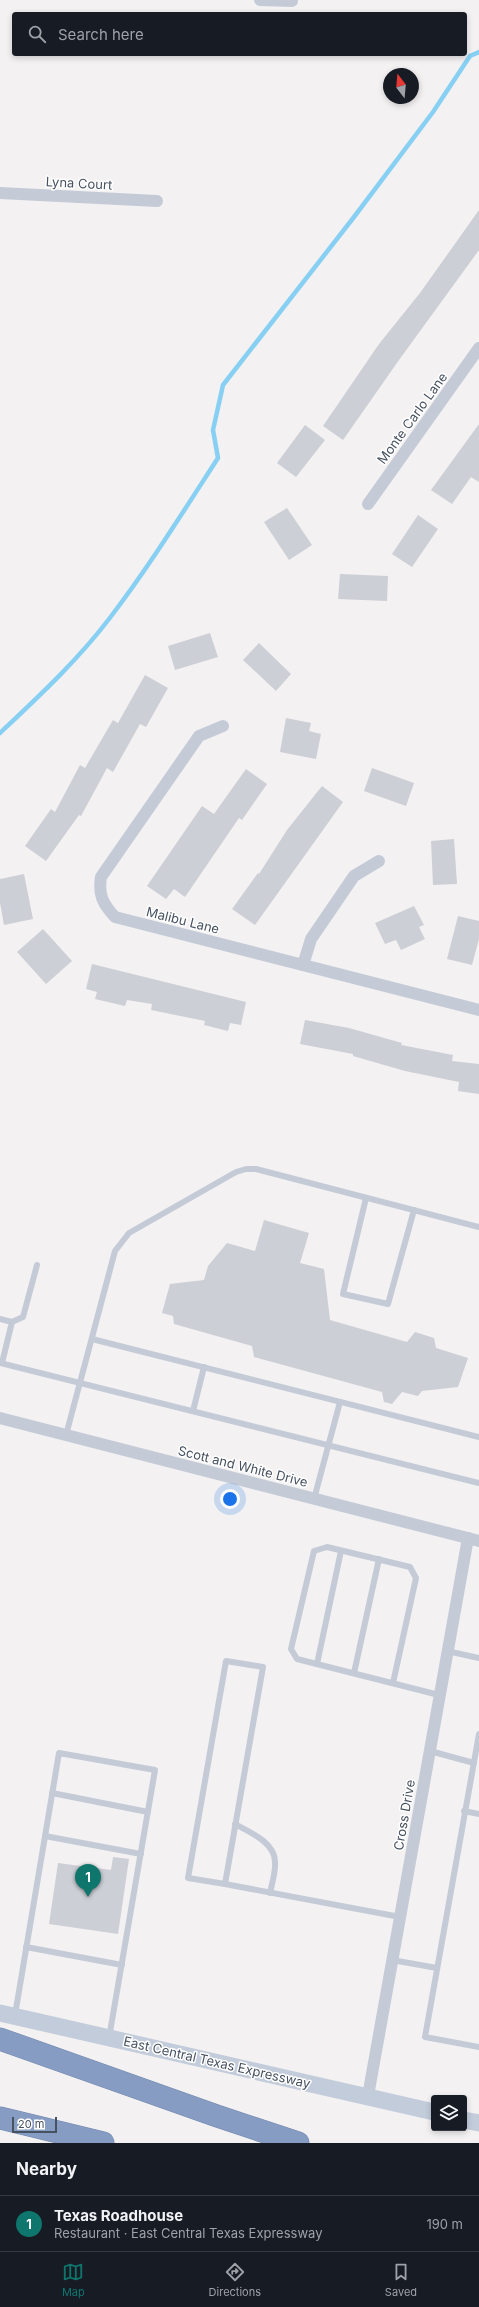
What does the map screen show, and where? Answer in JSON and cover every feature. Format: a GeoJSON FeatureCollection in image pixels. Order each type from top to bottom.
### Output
{"type":"FeatureCollection","features":[{"type":"Feature","properties":{"kind":"highway"},"geometry":{"type":"LineString","coordinates":[[0,2038],[217,2116],[298,2143]]}},
{"type":"Feature","properties":{"kind":"highway"},"geometry":{"type":"LineString","coordinates":[[0,2118],[103,2143]]}},
{"type":"Feature","properties":{"kind":"main road","name":"East Central Texas Expressway"},"geometry":{"type":"LineString","coordinates":[[7,2015],[431,2111]]}},
{"type":"Feature","properties":{"kind":"main road"},"geometry":{"type":"LineString","coordinates":[[467,2121],[479,2123]]}},
{"type":"Feature","properties":{"kind":"street"},"geometry":{"type":"LineString","coordinates":[[260,0],[292,1]]}},
{"type":"Feature","properties":{"kind":"street","name":"Lyna Court"},"geometry":{"type":"LineString","coordinates":[[0,193],[157,201]]}},
{"type":"Feature","properties":{"kind":"street","name":"Monte Carlo Lane"},"geometry":{"type":"LineString","coordinates":[[368,504],[479,348]]}},
{"type":"Feature","properties":{"kind":"street","name":"Malibu Lane"},"geometry":{"type":"LineString","coordinates":[[223,726],[199,736],[101,877],[99,890],[103,903],[115,917],[479,1010]]}},
{"type":"Feature","properties":{"kind":"street"},"geometry":{"type":"LineString","coordinates":[[303,965],[311,939],[354,876],[379,861]]}},
{"type":"Feature","properties":{"kind":"street","name":"Scott and White Drive"},"geometry":{"type":"LineString","coordinates":[[0,1418],[473,1540]]}},
{"type":"Feature","properties":{"kind":"street","name":"Cross Drive"},"geometry":{"type":"LineString","coordinates":[[368,2096],[447,1651],[473,1540]]}},
{"type":"Feature","properties":{"kind":"lane"},"geometry":{"type":"LineString","coordinates":[[66,1435],[115,1251],[120,1242],[129,1233],[236,1172],[246,1169],[256,1169],[479,1227]]}},
{"type":"Feature","properties":{"kind":"lane"},"geometry":{"type":"LineString","coordinates":[[366,1198],[343,1294],[388,1304],[414,1210]]}},
{"type":"Feature","properties":{"kind":"lane"},"geometry":{"type":"LineString","coordinates":[[0,1319],[12,1322],[23,1318],[37,1265]]}},
{"type":"Feature","properties":{"kind":"lane"},"geometry":{"type":"LineString","coordinates":[[12,1322],[1,1363],[479,1483]]}},
{"type":"Feature","properties":{"kind":"lane"},"geometry":{"type":"LineString","coordinates":[[92,1338],[479,1437]]}},
{"type":"Feature","properties":{"kind":"lane"},"geometry":{"type":"LineString","coordinates":[[193,1411],[204,1367]]}},
{"type":"Feature","properties":{"kind":"lane"},"geometry":{"type":"LineString","coordinates":[[314,1499],[340,1402]]}},
{"type":"Feature","properties":{"kind":"lane"},"geometry":{"type":"LineString","coordinates":[[393,1683],[416,1578],[410,1567],[327,1547],[314,1551],[291,1649],[297,1659],[439,1695]]}},
{"type":"Feature","properties":{"kind":"lane"},"geometry":{"type":"LineString","coordinates":[[317,1664],[341,1551]]}},
{"type":"Feature","properties":{"kind":"lane"},"geometry":{"type":"LineString","coordinates":[[354,1673],[379,1559]]}},
{"type":"Feature","properties":{"kind":"lane"},"geometry":{"type":"LineString","coordinates":[[447,1651],[479,1658]]}},
{"type":"Feature","properties":{"kind":"lane"},"geometry":{"type":"LineString","coordinates":[[225,1884],[263,1667],[226,1661],[188,1878],[400,1918]]}},
{"type":"Feature","properties":{"kind":"lane"},"geometry":{"type":"LineString","coordinates":[[479,1734],[464,1811],[425,2037],[479,2047]]}},
{"type":"Feature","properties":{"kind":"lane"},"geometry":{"type":"LineString","coordinates":[[430,1751],[474,1763]]}},
{"type":"Feature","properties":{"kind":"lane"},"geometry":{"type":"LineString","coordinates":[[7,2015],[26,1947],[59,1753],[155,1770],[109,2038]]}},
{"type":"Feature","properties":{"kind":"lane"},"geometry":{"type":"LineString","coordinates":[[52,1793],[148,1812]]}},
{"type":"Feature","properties":{"kind":"lane"},"geometry":{"type":"LineString","coordinates":[[464,1811],[479,1814]]}},
{"type":"Feature","properties":{"kind":"lane"},"geometry":{"type":"LineString","coordinates":[[236,1824],[263,1841],[272,1850],[276,1861],[270,1893]]}},
{"type":"Feature","properties":{"kind":"lane"},"geometry":{"type":"LineString","coordinates":[[45,1836],[141,1854]]}},
{"type":"Feature","properties":{"kind":"lane"},"geometry":{"type":"LineString","coordinates":[[26,1947],[122,1965]]}},
{"type":"Feature","properties":{"kind":"lane"},"geometry":{"type":"LineString","coordinates":[[392,1960],[437,1968]]}},
{"type":"Feature","properties":{"kind":"building"},"geometry":{"type":"Polygon","coordinates":[[[479,210],[479,250],[343,440],[323,426],[379,344],[420,293],[479,210]]]}},
{"type":"Feature","properties":{"kind":"building"},"geometry":{"type":"Polygon","coordinates":[[[479,424],[479,482],[471,477],[452,504],[431,490],[479,424]]]}},
{"type":"Feature","properties":{"kind":"building"},"geometry":{"type":"Polygon","coordinates":[[[305,425],[325,440],[296,477],[277,463],[305,425]]]}},
{"type":"Feature","properties":{"kind":"building"},"geometry":{"type":"Polygon","coordinates":[[[287,508],[312,545],[289,560],[264,522],[287,508]]]}},
{"type":"Feature","properties":{"kind":"building"},"geometry":{"type":"Polygon","coordinates":[[[418,515],[438,529],[412,567],[392,554],[418,515]]]}},
{"type":"Feature","properties":{"kind":"building"},"geometry":{"type":"Polygon","coordinates":[[[340,574],[388,576],[387,601],[338,599],[340,574]]]}},
{"type":"Feature","properties":{"kind":"building"},"geometry":{"type":"Polygon","coordinates":[[[210,633],[218,657],[175,670],[168,646],[210,633]]]}},
{"type":"Feature","properties":{"kind":"building"},"geometry":{"type":"Polygon","coordinates":[[[259,643],[291,674],[276,691],[243,660],[259,643]]]}},
{"type":"Feature","properties":{"kind":"building"},"geometry":{"type":"Polygon","coordinates":[[[145,675],[168,688],[146,727],[140,724],[113,772],[107,768],[81,816],[79,815],[46,861],[25,846],[51,809],[55,812],[80,765],[85,768],[113,720],[118,723],[145,675]]]}},
{"type":"Feature","properties":{"kind":"building"},"geometry":{"type":"Polygon","coordinates":[[[286,718],[311,723],[309,731],[321,734],[316,759],[280,752],[286,718]]]}},
{"type":"Feature","properties":{"kind":"building"},"geometry":{"type":"Polygon","coordinates":[[[372,768],[414,783],[406,806],[364,791],[372,768]]]}},
{"type":"Feature","properties":{"kind":"building"},"geometry":{"type":"Polygon","coordinates":[[[246,769],[267,784],[242,820],[239,818],[185,897],[174,889],[166,899],[147,886],[202,806],[214,814],[246,769]]]}},
{"type":"Feature","properties":{"kind":"building"},"geometry":{"type":"Polygon","coordinates":[[[322,786],[343,802],[255,925],[232,909],[258,873],[259,874],[287,830],[322,786]]]}},
{"type":"Feature","properties":{"kind":"building"},"geometry":{"type":"Polygon","coordinates":[[[454,839],[457,884],[433,885],[431,841],[454,839]]]}},
{"type":"Feature","properties":{"kind":"building"},"geometry":{"type":"Polygon","coordinates":[[[24,874],[33,919],[4,925],[0,903],[0,879],[24,874]]]}},
{"type":"Feature","properties":{"kind":"building"},"geometry":{"type":"Polygon","coordinates":[[[414,906],[424,925],[419,927],[425,939],[401,950],[396,940],[385,944],[375,923],[414,906]]]}},
{"type":"Feature","properties":{"kind":"building"},"geometry":{"type":"Polygon","coordinates":[[[458,916],[479,921],[479,939],[472,965],[447,959],[458,916]]]}},
{"type":"Feature","properties":{"kind":"building"},"geometry":{"type":"Polygon","coordinates":[[[43,929],[72,961],[46,984],[17,952],[43,929]]]}},
{"type":"Feature","properties":{"kind":"building"},"geometry":{"type":"Polygon","coordinates":[[[92,964],[246,1002],[241,1025],[230,1023],[228,1031],[204,1025],[205,1021],[151,1010],[152,1004],[127,1000],[125,1006],[95,999],[97,992],[86,989],[92,964]]]}},
{"type":"Feature","properties":{"kind":"building"},"geometry":{"type":"Polygon","coordinates":[[[305,1020],[349,1028],[402,1043],[401,1045],[453,1055],[452,1061],[479,1064],[479,1094],[458,1091],[459,1082],[405,1071],[353,1056],[353,1054],[300,1044],[305,1020]]]}},
{"type":"Feature","properties":{"kind":"building"},"geometry":{"type":"Polygon","coordinates":[[[264,1220],[309,1233],[300,1263],[324,1269],[330,1320],[407,1342],[415,1332],[434,1338],[436,1348],[468,1358],[458,1387],[422,1391],[418,1396],[402,1392],[392,1404],[384,1402],[382,1392],[254,1357],[252,1346],[174,1324],[173,1316],[162,1313],[170,1284],[204,1280],[208,1266],[227,1243],[255,1251],[264,1220]]]}},
{"type":"Feature","properties":{"kind":"building"},"geometry":{"type":"Polygon","coordinates":[[[113,1857],[129,1859],[118,1934],[49,1924],[58,1863],[111,1870],[113,1857]]]}},
{"type":"Feature","properties":{"kind":"waterway"},"geometry":{"type":"LineString","coordinates":[[0,733],[29,706],[84,649],[138,580],[218,458],[213,430],[223,385],[354,217],[433,112],[470,56],[479,52]]}},
{"type":"Feature","properties":{"kind":"place","name":"Texas Roadhouse"},"geometry":{"type":"Point","coordinates":[88,1897]}}]}
